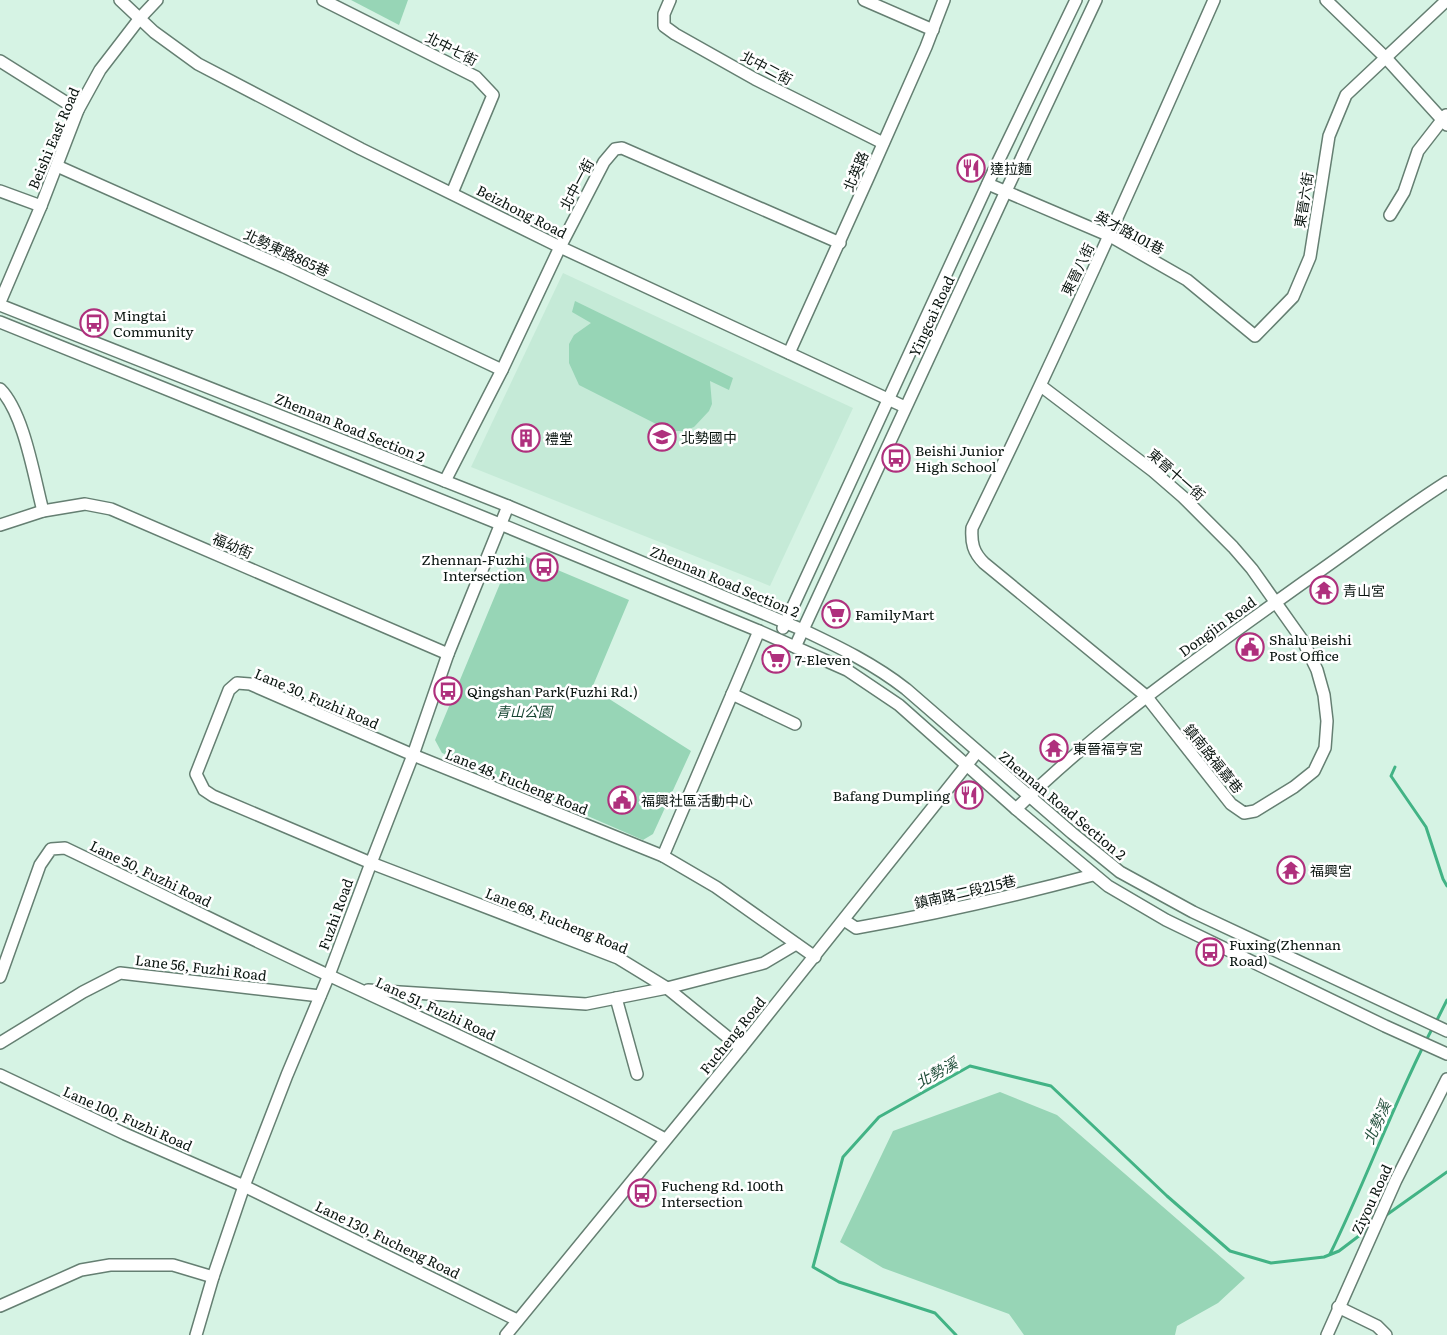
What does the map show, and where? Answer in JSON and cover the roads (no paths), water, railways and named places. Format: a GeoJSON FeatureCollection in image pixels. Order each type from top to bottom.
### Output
{"type":"FeatureCollection","features":[{"type":"Feature","properties":{"kind":"street","name":"Beizhong Road"},"geometry":{"type":"LineString","coordinates":[[120,0],[154,32],[198,64],[361,149],[560,247],[905,407]]}},
{"type":"Feature","properties":{"kind":"street","name":"Beishi East Road"},"geometry":{"type":"LineString","coordinates":[[0,304],[78,110],[100,70],[140,18],[157,0]]}},
{"type":"Feature","properties":{"kind":"street","name":"北中七街"},"geometry":{"type":"LineString","coordinates":[[323,0],[476,77],[493,94],[452,193]]}},
{"type":"Feature","properties":{"kind":"street","name":"北中二街"},"geometry":{"type":"LineString","coordinates":[[670,0],[664,14],[664,26],[675,34],[755,79],[883,143]]}},
{"type":"Feature","properties":{"kind":"street"},"geometry":{"type":"LineString","coordinates":[[864,0],[933,30]]}},
{"type":"Feature","properties":{"kind":"street","name":"北英路"},"geometry":{"type":"LineString","coordinates":[[789,353],[840,243],[933,30],[944,0]]}},
{"type":"Feature","properties":{"kind":"street","name":"Yingcai Road"},"geometry":{"type":"LineString","coordinates":[[778,639],[988,184],[1076,0]]}},
{"type":"Feature","properties":{"kind":"street","name":"Yingcai Road"},"geometry":{"type":"LineString","coordinates":[[795,647],[1096,0]]}},
{"type":"Feature","properties":{"kind":"street","name":"東晉八街"},"geometry":{"type":"LineString","coordinates":[[1146,696],[984,563],[974,550],[971,541],[972,528],[1041,386],[1072,314],[1110,236],[1214,0]]}},
{"type":"Feature","properties":{"kind":"street"},"geometry":{"type":"LineString","coordinates":[[1326,0],[1445,119],[1418,151],[1404,192],[1390,215]]}},
{"type":"Feature","properties":{"kind":"street"},"geometry":{"type":"LineString","coordinates":[[1386,58],[1447,0]]}},
{"type":"Feature","properties":{"kind":"street","name":"東晉六街"},"geometry":{"type":"LineString","coordinates":[[1245,328],[1255,336],[1293,297],[1310,256],[1329,136],[1346,95],[1386,58]]}},
{"type":"Feature","properties":{"kind":"street"},"geometry":{"type":"LineString","coordinates":[[0,61],[78,110]]}},
{"type":"Feature","properties":{"kind":"street","name":"北中一街"},"geometry":{"type":"LineString","coordinates":[[445,481],[502,370],[560,247],[604,162],[616,149],[622,148],[840,243]]}},
{"type":"Feature","properties":{"kind":"street","name":"北勢東路865巷"},"geometry":{"type":"LineString","coordinates":[[57,166],[284,267],[502,370]]}},
{"type":"Feature","properties":{"kind":"street","name":"英才路101巷"},"geometry":{"type":"LineString","coordinates":[[988,184],[1110,236],[1187,280],[1245,328]]}},
{"type":"Feature","properties":{"kind":"street"},"geometry":{"type":"LineString","coordinates":[[0,191],[41,206]]}},
{"type":"Feature","properties":{"kind":"street","name":"Zhennan Road Section 2"},"geometry":{"type":"LineString","coordinates":[[0,304],[508,506],[803,630],[860,658],[906,688],[977,752],[1120,872],[1193,912],[1444,1030]]}},
{"type":"Feature","properties":{"kind":"street"},"geometry":{"type":"LineString","coordinates":[[0,322],[500,524],[759,631],[848,670],[898,705],[1016,809],[1108,886],[1166,920],[1447,1054]]}},
{"type":"Feature","properties":{"kind":"street","name":"東晉十一街"},"geometry":{"type":"LineString","coordinates":[[1041,386],[1117,442],[1183,497],[1233,547],[1276,601]]}},
{"type":"Feature","properties":{"kind":"street"},"geometry":{"type":"LineString","coordinates":[[0,389],[20,421],[43,511]]}},
{"type":"Feature","properties":{"kind":"street","name":"Dongjin Road"},"geometry":{"type":"LineString","coordinates":[[1016,809],[1061,767],[1146,696],[1276,601],[1447,482]]}},
{"type":"Feature","properties":{"kind":"street","name":"福幼街"},"geometry":{"type":"LineString","coordinates":[[0,525],[43,511],[84,504],[111,509],[448,654]]}},
{"type":"Feature","properties":{"kind":"street","name":"Fuzhi Road"},"geometry":{"type":"LineString","coordinates":[[196,1335],[213,1277],[244,1186],[329,975],[413,756],[448,654],[508,506]]}},
{"type":"Feature","properties":{"kind":"street","name":"鎮南路福嘉巷"},"geometry":{"type":"LineString","coordinates":[[1146,696],[1231,804],[1244,813],[1255,811],[1294,787],[1314,771],[1325,748],[1327,721],[1324,695],[1317,670],[1303,641],[1276,601]]}},
{"type":"Feature","properties":{"kind":"street"},"geometry":{"type":"LineString","coordinates":[[662,856],[759,631]]}},
{"type":"Feature","properties":{"kind":"street","name":"Lane 30, Fuzhi Road"},"geometry":{"type":"LineString","coordinates":[[371,863],[213,796],[204,790],[196,774],[217,719],[229,690],[237,683],[250,684],[413,756]]}},
{"type":"Feature","properties":{"kind":"street"},"geometry":{"type":"LineString","coordinates":[[732,694],[796,724]]}},
{"type":"Feature","properties":{"kind":"street","name":"Fucheng Road"},"geometry":{"type":"LineString","coordinates":[[506,1335],[815,957],[977,752]]}},
{"type":"Feature","properties":{"kind":"street","name":"Lane 48, Fucheng Road"},"geometry":{"type":"LineString","coordinates":[[413,756],[662,856],[716,888],[815,957]]}},
{"type":"Feature","properties":{"kind":"street","name":"Lane 50, Fuzhi Road"},"geometry":{"type":"LineString","coordinates":[[0,977],[40,865],[50,849],[65,848],[361,990]]}},
{"type":"Feature","properties":{"kind":"street","name":"Lane 68, Fucheng Road"},"geometry":{"type":"LineString","coordinates":[[371,863],[618,958],[667,988],[741,1048]]}},
{"type":"Feature","properties":{"kind":"street","name":"鎮南路二段215巷"},"geometry":{"type":"LineString","coordinates":[[844,920],[856,928],[915,918],[1007,898],[1093,875]]}},
{"type":"Feature","properties":{"kind":"street","name":"Lane 51, Fuzhi Road"},"geometry":{"type":"LineString","coordinates":[[361,990],[586,1004],[667,988],[764,963],[796,944]]}},
{"type":"Feature","properties":{"kind":"street","name":"Lane 56, Fuzhi Road"},"geometry":{"type":"LineString","coordinates":[[0,1043],[83,992],[120,973],[320,996]]}},
{"type":"Feature","properties":{"kind":"street","name":"Lane 51, Fuzhi Road"},"geometry":{"type":"LineString","coordinates":[[361,990],[533,1070],[666,1139]]}},
{"type":"Feature","properties":{"kind":"street"},"geometry":{"type":"LineString","coordinates":[[616,998],[637,1074]]}},
{"type":"Feature","properties":{"kind":"street","name":"Lane 100, Fuzhi Road"},"geometry":{"type":"LineString","coordinates":[[0,1075],[125,1134],[244,1186]]}},
{"type":"Feature","properties":{"kind":"street","name":"Ziyou Road"},"geometry":{"type":"LineString","coordinates":[[1326,1335],[1396,1180],[1447,1079]]}},
{"type":"Feature","properties":{"kind":"street","name":"Lane 130, Fucheng Road"},"geometry":{"type":"LineString","coordinates":[[244,1186],[517,1320]]}},
{"type":"Feature","properties":{"kind":"street"},"geometry":{"type":"LineString","coordinates":[[0,1306],[81,1270],[110,1265],[173,1265],[213,1277]]}},
{"type":"Feature","properties":{"kind":"street"},"geometry":{"type":"LineString","coordinates":[[1338,1307],[1377,1326],[1386,1335]]}},
{"type":"Feature","properties":{"kind":"waterway","name":"北勢溪"},"geometry":{"type":"LineString","coordinates":[[1395,767],[1391,776],[1426,827],[1447,886]]}},
{"type":"Feature","properties":{"kind":"waterway","name":"北勢溪"},"geometry":{"type":"LineString","coordinates":[[1436,1022],[1447,1000]]}},
{"type":"Feature","properties":{"kind":"waterway","name":"北勢溪"},"geometry":{"type":"LineString","coordinates":[[1330,1254],[1433,1027]]}},
{"type":"Feature","properties":{"kind":"waterway","name":"北勢溪"},"geometry":{"type":"LineString","coordinates":[[956,1335],[935,1313],[839,1282],[813,1267],[843,1157],[879,1117],[970,1066],[1051,1086],[1167,1196],[1230,1251],[1271,1263],[1324,1257],[1339,1251],[1372,1226]]}},
{"type":"Feature","properties":{"kind":"waterway","name":"北勢溪"},"geometry":{"type":"LineString","coordinates":[[1385,1216],[1447,1172]]}},
{"type":"Feature","properties":{"kind":"place","name":"達拉麵"},"geometry":{"type":"Point","coordinates":[971,168]}},
{"type":"Feature","properties":{"kind":"place","name":"Mingtai Community"},"geometry":{"type":"Point","coordinates":[94,323]}},
{"type":"Feature","properties":{"kind":"place","name":"北勢國中"},"geometry":{"type":"Point","coordinates":[662,437]}},
{"type":"Feature","properties":{"kind":"place","name":"禮堂"},"geometry":{"type":"Point","coordinates":[526,438]}},
{"type":"Feature","properties":{"kind":"place","name":"Beishi Junior High School"},"geometry":{"type":"Point","coordinates":[896,458]}},
{"type":"Feature","properties":{"kind":"place","name":"Zhennan-Fuzhi Intersection"},"geometry":{"type":"Point","coordinates":[544,567]}},
{"type":"Feature","properties":{"kind":"place","name":"青山宮"},"geometry":{"type":"Point","coordinates":[1324,590]}},
{"type":"Feature","properties":{"kind":"place","name":"FamilyMart"},"geometry":{"type":"Point","coordinates":[836,614]}},
{"type":"Feature","properties":{"kind":"place","name":"Shalu Beishi Post Office"},"geometry":{"type":"Point","coordinates":[1250,647]}},
{"type":"Feature","properties":{"kind":"place","name":"7-Eleven"},"geometry":{"type":"Point","coordinates":[776,659]}},
{"type":"Feature","properties":{"kind":"place","name":"Qingshan Park(Fuzhi Rd.)"},"geometry":{"type":"Point","coordinates":[448,691]}},
{"type":"Feature","properties":{"kind":"place","name":"東晉福亨宮"},"geometry":{"type":"Point","coordinates":[1054,748]}},
{"type":"Feature","properties":{"kind":"place","name":"Bafang Dumpling"},"geometry":{"type":"Point","coordinates":[969,795]}},
{"type":"Feature","properties":{"kind":"place","name":"福興社區活動中心"},"geometry":{"type":"Point","coordinates":[622,800]}},
{"type":"Feature","properties":{"kind":"place","name":"福興宮"},"geometry":{"type":"Point","coordinates":[1291,870]}},
{"type":"Feature","properties":{"kind":"place","name":"Fuxing(Zhennan Road)"},"geometry":{"type":"Point","coordinates":[1210,952]}},
{"type":"Feature","properties":{"kind":"place","name":"Fucheng Rd. 100th Intersection"},"geometry":{"type":"Point","coordinates":[642,1193]}},
{"type":"Feature","properties":{"kind":"park label","name":"青山公園"},"geometry":{"type":"Point","coordinates":[524,711]}}]}
